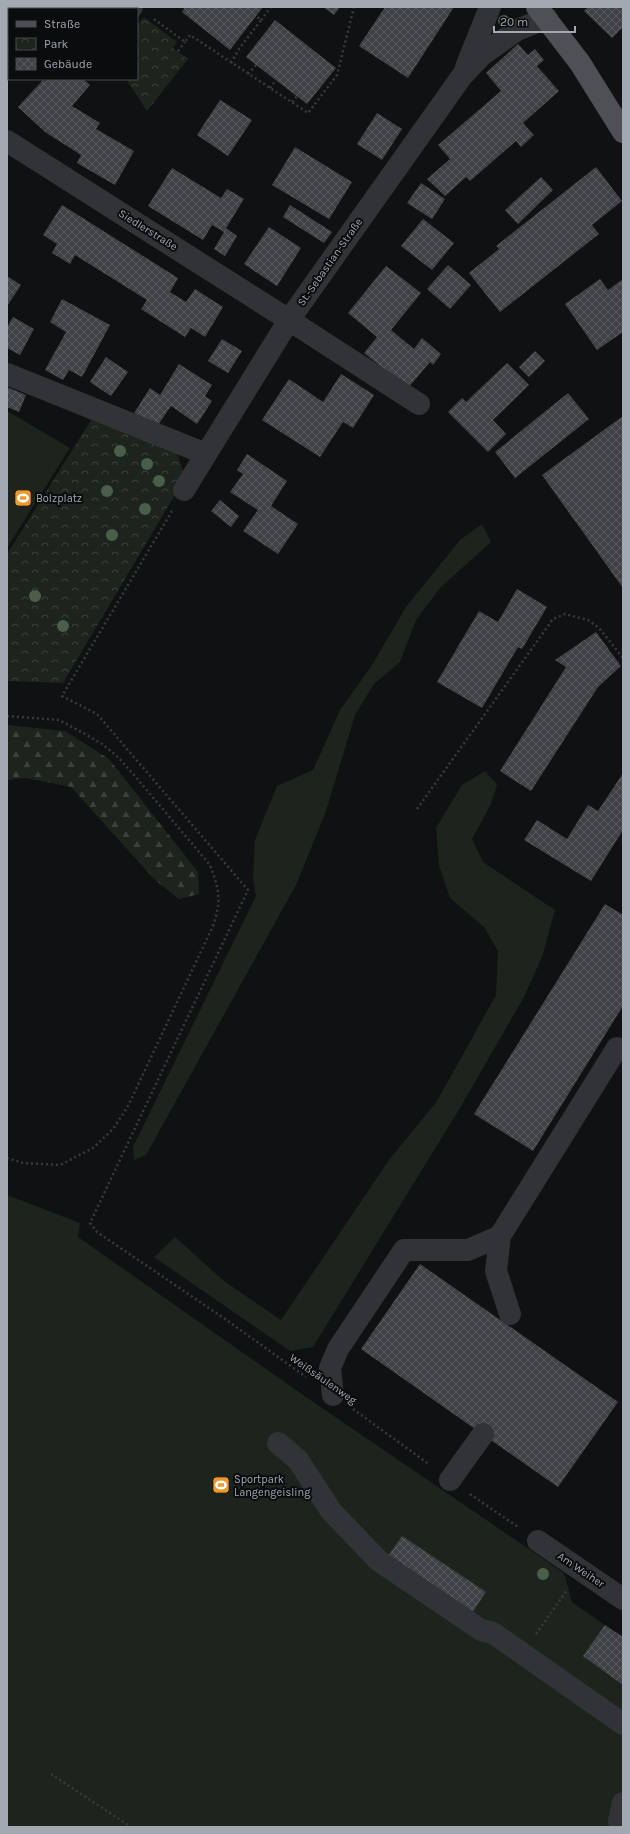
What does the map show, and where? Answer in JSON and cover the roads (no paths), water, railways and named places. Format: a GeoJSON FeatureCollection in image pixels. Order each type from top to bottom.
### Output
{"type":"FeatureCollection","features":[{"type":"Feature","properties":{"kind":"main road"},"geometry":{"type":"LineString","coordinates":[[542,13],[580,63],[623,132]]}},
{"type":"Feature","properties":{"kind":"street","name":"St.-Sebastian-Straße"},"geometry":{"type":"LineString","coordinates":[[462,76],[490,7]]}},
{"type":"Feature","properties":{"kind":"street","name":"St.-Sebastian-Straße"},"geometry":{"type":"LineString","coordinates":[[184,490],[289,320],[462,76],[482,56],[542,13]]}},
{"type":"Feature","properties":{"kind":"street","name":"Siedlerstraße"},"geometry":{"type":"LineString","coordinates":[[7,141],[419,404]]}},
{"type":"Feature","properties":{"kind":"street"},"geometry":{"type":"LineString","coordinates":[[7,374],[206,454]]}},
{"type":"Feature","properties":{"kind":"street"},"geometry":{"type":"LineString","coordinates":[[510,1314],[496,1271],[500,1236],[617,1048]]}},
{"type":"Feature","properties":{"kind":"street"},"geometry":{"type":"LineString","coordinates":[[334,1394],[330,1368],[338,1349],[404,1250],[468,1250],[500,1236]]}},
{"type":"Feature","properties":{"kind":"street"},"geometry":{"type":"LineString","coordinates":[[450,1480],[482,1434]]}},
{"type":"Feature","properties":{"kind":"street"},"geometry":{"type":"LineString","coordinates":[[278,1443],[298,1460],[331,1511],[379,1561],[481,1630],[493,1633],[517,1649],[623,1724]]}},
{"type":"Feature","properties":{"kind":"street","name":"Am Weiher"},"geometry":{"type":"LineString","coordinates":[[538,1541],[623,1599]]}},
{"type":"Feature","properties":{"kind":"street"},"geometry":{"type":"LineString","coordinates":[[621,1827],[619,1821],[623,1803]]}},
{"type":"Feature","properties":{"kind":"place","name":"Bolzplatz"},"geometry":{"type":"Point","coordinates":[23,498]}},
{"type":"Feature","properties":{"kind":"place","name":"Sportpark Langengeisling"},"geometry":{"type":"Point","coordinates":[221,1485]}}]}
